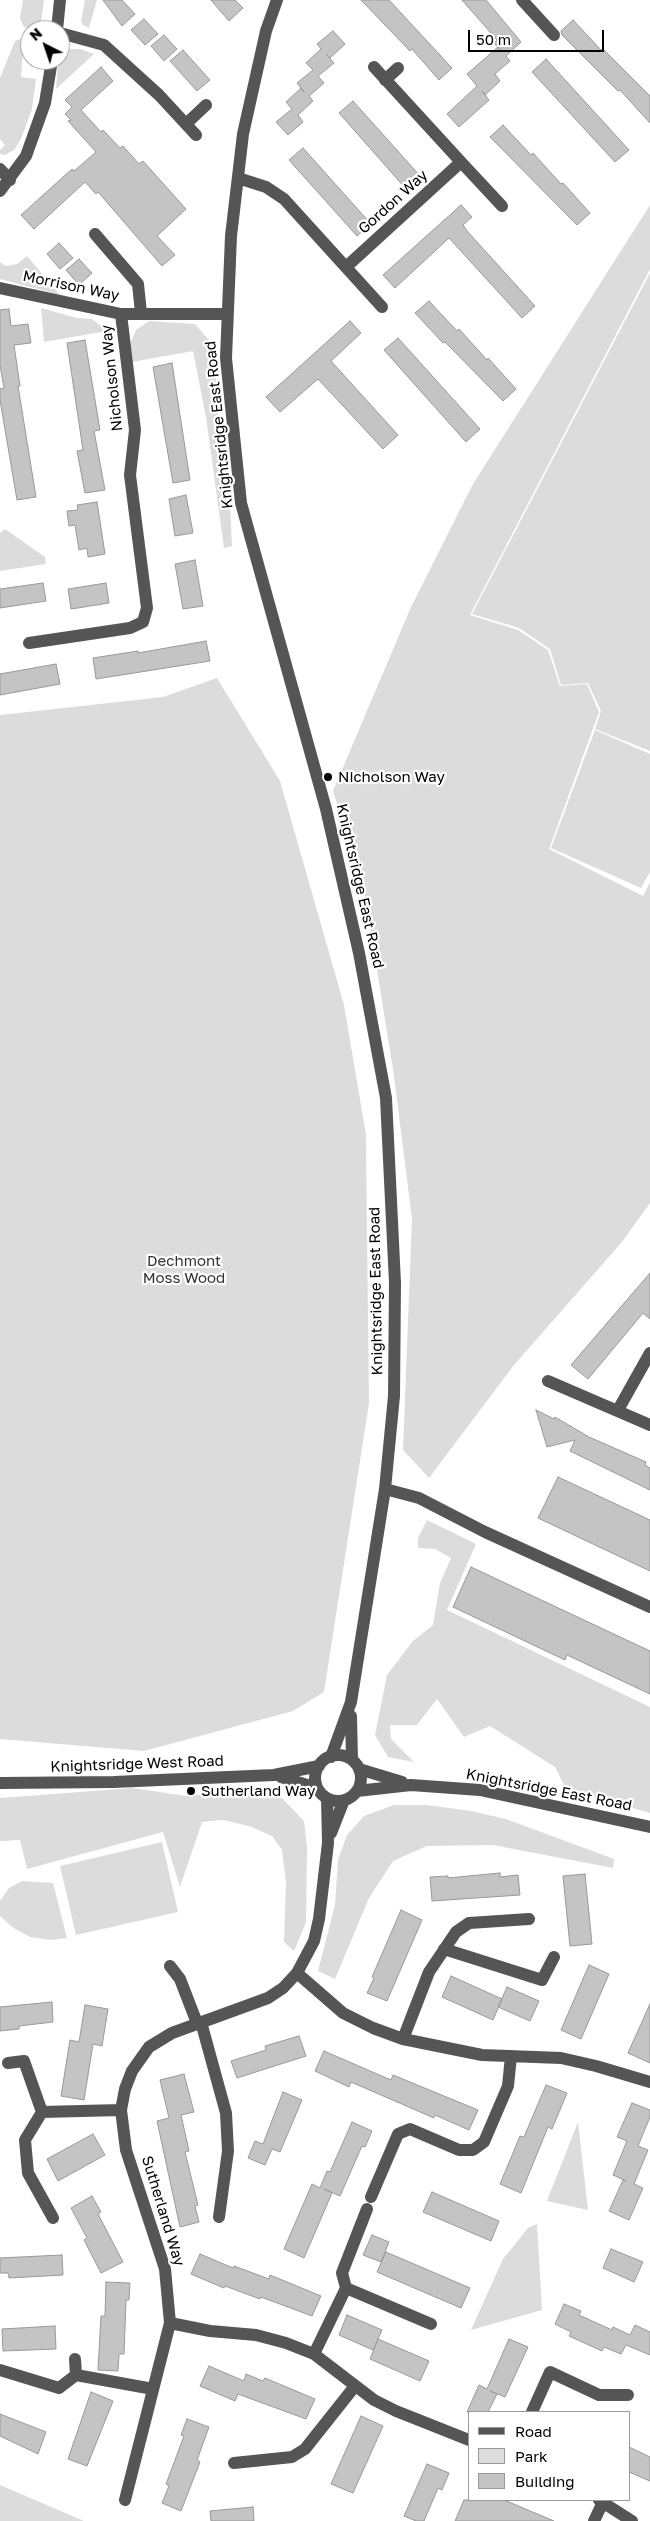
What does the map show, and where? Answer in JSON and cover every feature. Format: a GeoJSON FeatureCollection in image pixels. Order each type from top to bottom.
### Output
{"type":"FeatureCollection","features":[{"type":"Feature","properties":{"kind":"street"},"geometry":{"type":"LineString","coordinates":[[58,20],[60,0]]}},
{"type":"Feature","properties":{"kind":"street","name":"Knightsridge East Road"},"geometry":{"type":"LineString","coordinates":[[277,0],[266,31],[243,134],[231,236],[226,358],[241,502],[330,824],[360,953],[386,1098],[395,1283],[394,1396],[385,1489],[350,1702],[331,1757]]}},
{"type":"Feature","properties":{"kind":"street"},"geometry":{"type":"LineString","coordinates":[[522,0],[554,35]]}},
{"type":"Feature","properties":{"kind":"street"},"geometry":{"type":"LineString","coordinates":[[70,36],[104,45],[159,95],[196,135]]}},
{"type":"Feature","properties":{"kind":"street"},"geometry":{"type":"LineString","coordinates":[[374,67],[502,206]]}},
{"type":"Feature","properties":{"kind":"street"},"geometry":{"type":"LineString","coordinates":[[385,80],[398,68]]}},
{"type":"Feature","properties":{"kind":"street"},"geometry":{"type":"LineString","coordinates":[[0,191],[26,156],[45,103],[50,70]]}},
{"type":"Feature","properties":{"kind":"street"},"geometry":{"type":"LineString","coordinates":[[186,124],[206,106]]}},
{"type":"Feature","properties":{"kind":"street","name":"Gordon Way"},"geometry":{"type":"LineString","coordinates":[[346,267],[461,162]]}},
{"type":"Feature","properties":{"kind":"street"},"geometry":{"type":"LineString","coordinates":[[0,169],[10,180]]}},
{"type":"Feature","properties":{"kind":"street"},"geometry":{"type":"LineString","coordinates":[[238,178],[266,187],[284,199],[382,307]]}},
{"type":"Feature","properties":{"kind":"street"},"geometry":{"type":"LineString","coordinates":[[95,234],[138,284],[141,313]]}},
{"type":"Feature","properties":{"kind":"street","name":"Morrison Way"},"geometry":{"type":"LineString","coordinates":[[0,288],[120,314],[227,314]]}},
{"type":"Feature","properties":{"kind":"street","name":"Nicholson Way"},"geometry":{"type":"LineString","coordinates":[[29,643],[130,628],[142,622],[147,608],[130,476],[135,430],[120,314]]}},
{"type":"Feature","properties":{"kind":"street"},"geometry":{"type":"LineString","coordinates":[[618,1410],[650,1353]]}},
{"type":"Feature","properties":{"kind":"street"},"geometry":{"type":"LineString","coordinates":[[548,1381],[650,1425]]}},
{"type":"Feature","properties":{"kind":"street"},"geometry":{"type":"LineString","coordinates":[[385,1489],[419,1498],[485,1532],[650,1607]]}},
{"type":"Feature","properties":{"kind":"street","name":"Knightsridge East Road"},"geometry":{"type":"LineString","coordinates":[[350,1702],[356,1765],[411,1785]]}},
{"type":"Feature","properties":{"kind":"street"},"geometry":{"type":"LineString","coordinates":[[331,1757],[346,1757],[356,1765],[361,1780],[358,1791],[344,1800],[327,1798],[317,1788],[315,1780],[319,1766],[331,1757]]}},
{"type":"Feature","properties":{"kind":"street","name":"Knightsridge West Road"},"geometry":{"type":"LineString","coordinates":[[0,1783],[274,1775],[319,1766]]}},
{"type":"Feature","properties":{"kind":"street","name":"Knightsridge West Road"},"geometry":{"type":"LineString","coordinates":[[274,1775],[317,1788]]}},
{"type":"Feature","properties":{"kind":"street","name":"Knightsridge East Road"},"geometry":{"type":"LineString","coordinates":[[358,1791],[411,1785],[480,1790],[650,1827]]}},
{"type":"Feature","properties":{"kind":"street","name":"Sutherland Way"},"geometry":{"type":"LineString","coordinates":[[125,2500],[170,2322],[170,2296],[165,2269],[126,2150],[121,2110],[125,2089],[132,2071],[149,2048],[172,2033],[268,1998],[283,1988],[297,1972],[314,1941],[320,1919],[328,1843],[327,1798]]}},
{"type":"Feature","properties":{"kind":"street","name":"Sutherland Way"},"geometry":{"type":"LineString","coordinates":[[328,1843],[344,1800]]}},
{"type":"Feature","properties":{"kind":"street"},"geometry":{"type":"LineString","coordinates":[[403,2039],[429,1972],[456,1932],[470,1923],[529,1919]]}},
{"type":"Feature","properties":{"kind":"street"},"geometry":{"type":"LineString","coordinates":[[444,1949],[542,1980],[554,1957]]}},
{"type":"Feature","properties":{"kind":"street"},"geometry":{"type":"LineString","coordinates":[[170,1966],[180,1979],[199,2022],[226,2113],[228,2151],[219,2217]]}},
{"type":"Feature","properties":{"kind":"street"},"geometry":{"type":"LineString","coordinates":[[297,1972],[343,2013],[373,2028],[403,2039],[482,2055],[560,2058],[596,2066],[650,2082]]}},
{"type":"Feature","properties":{"kind":"street"},"geometry":{"type":"LineString","coordinates":[[314,2354],[346,2288],[342,2273],[398,2134],[410,2130],[459,2150],[473,2150],[484,2142],[508,2086],[511,2056]]}},
{"type":"Feature","properties":{"kind":"street"},"geometry":{"type":"LineString","coordinates":[[8,2063],[24,2061],[42,2112]]}},
{"type":"Feature","properties":{"kind":"street"},"geometry":{"type":"LineString","coordinates":[[42,2112],[121,2110]]}},
{"type":"Feature","properties":{"kind":"street"},"geometry":{"type":"LineString","coordinates":[[42,2112],[25,2140],[28,2173],[53,2218]]}},
{"type":"Feature","properties":{"kind":"street"},"geometry":{"type":"LineString","coordinates":[[346,2288],[431,2324]]}},
{"type":"Feature","properties":{"kind":"street"},"geometry":{"type":"LineString","coordinates":[[170,2322],[210,2331],[256,2335],[314,2354],[374,2400],[396,2411],[468,2440]]}},
{"type":"Feature","properties":{"kind":"street"},"geometry":{"type":"LineString","coordinates":[[75,2359],[76,2375]]}},
{"type":"Feature","properties":{"kind":"street"},"geometry":{"type":"LineString","coordinates":[[0,2370],[22,2379],[59,2388],[76,2375],[153,2389]]}},
{"type":"Feature","properties":{"kind":"street"},"geometry":{"type":"LineString","coordinates":[[532,2411],[550,2372],[599,2395],[628,2395]]}},
{"type":"Feature","properties":{"kind":"street"},"geometry":{"type":"LineString","coordinates":[[234,2463],[292,2457],[305,2449],[355,2386]]}},
{"type":"Feature","properties":{"kind":"street"},"geometry":{"type":"LineString","coordinates":[[594,2521],[601,2501],[632,2521]]}},
{"type":"Feature","properties":{"kind":"green space"},"geometry":{"type":"Polygon","coordinates":[[[23,0],[44,0],[41,20],[21,20],[23,0]]]}},
{"type":"Feature","properties":{"kind":"green space"},"geometry":{"type":"Polygon","coordinates":[[[85,0],[97,0],[89,28],[83,25],[81,21],[85,0]]]}},
{"type":"Feature","properties":{"kind":"green space"},"geometry":{"type":"Polygon","coordinates":[[[20,39],[21,77],[36,79],[32,109],[21,139],[14,150],[5,155],[0,154],[0,150],[5,145],[0,139],[0,78],[15,41],[20,39]]]}},
{"type":"Feature","properties":{"kind":"green space"},"geometry":{"type":"Polygon","coordinates":[[[70,49],[80,49],[94,54],[56,89],[58,70],[70,70],[70,49]]]}},
{"type":"Feature","properties":{"kind":"green space"},"geometry":{"type":"Polygon","coordinates":[[[650,205],[650,269],[470,615],[518,630],[548,650],[560,686],[587,684],[599,712],[549,849],[643,896],[650,882],[650,1203],[622,1242],[514,1365],[429,1478],[403,1450],[412,1219],[394,1076],[364,889],[333,791],[411,607],[473,484],[650,205]]]}},
{"type":"Feature","properties":{"kind":"green space"},"geometry":{"type":"Polygon","coordinates":[[[27,256],[60,295],[0,279],[0,262],[5,266],[17,264],[27,256]]]}},
{"type":"Feature","properties":{"kind":"green space"},"geometry":{"type":"Polygon","coordinates":[[[650,273],[650,751],[595,729],[601,711],[588,683],[561,685],[550,649],[519,628],[472,614],[650,273]]]}},
{"type":"Feature","properties":{"kind":"green space"},"geometry":{"type":"Polygon","coordinates":[[[41,308],[77,318],[92,319],[107,331],[44,342],[41,308]]]}},
{"type":"Feature","properties":{"kind":"green space"},"geometry":{"type":"Polygon","coordinates":[[[149,321],[195,324],[208,339],[214,353],[218,413],[230,504],[232,546],[224,548],[206,417],[193,351],[132,362],[130,344],[136,330],[149,321]]]}},
{"type":"Feature","properties":{"kind":"green space"},"geometry":{"type":"Polygon","coordinates":[[[5,529],[45,557],[46,564],[0,571],[0,533],[5,529]]]}},
{"type":"Feature","properties":{"kind":"green space","name":"Dechmont Moss Wood"},"geometry":{"type":"Polygon","coordinates":[[[217,678],[280,781],[344,1005],[366,1135],[369,1403],[324,1692],[293,1711],[144,1751],[0,1739],[0,715],[163,697],[217,678]]]}},
{"type":"Feature","properties":{"kind":"green space"},"geometry":{"type":"Polygon","coordinates":[[[595,730],[650,754],[650,872],[641,888],[551,848],[595,730]]]}},
{"type":"Feature","properties":{"kind":"green space"},"geometry":{"type":"Polygon","coordinates":[[[427,1520],[476,1544],[447,1610],[650,1707],[650,1813],[566,1789],[555,1767],[490,1726],[464,1737],[437,1699],[417,1725],[390,1725],[391,1739],[414,1762],[388,1757],[375,1735],[387,1675],[413,1641],[433,1625],[440,1583],[451,1558],[435,1549],[418,1548],[418,1538],[427,1520]]]}},
{"type":"Feature","properties":{"kind":"green space"},"geometry":{"type":"Polygon","coordinates":[[[133,1788],[186,1796],[237,1792],[280,1796],[304,1821],[307,1848],[306,1922],[294,1951],[284,1942],[286,1883],[282,1850],[272,1836],[249,1826],[223,1820],[202,1822],[180,1887],[163,1832],[27,1869],[20,1840],[0,1841],[0,1798],[133,1788]]]}},
{"type":"Feature","properties":{"kind":"green space"},"geometry":{"type":"Polygon","coordinates":[[[394,1805],[427,1805],[471,1811],[506,1819],[614,1859],[613,1868],[493,1845],[427,1846],[393,1861],[369,1898],[335,1979],[318,1971],[335,1905],[338,1860],[347,1835],[364,1816],[394,1805]]]}},
{"type":"Feature","properties":{"kind":"green space"},"geometry":{"type":"Polygon","coordinates":[[[162,1842],[178,1912],[76,1935],[60,1866],[162,1842]]]}},
{"type":"Feature","properties":{"kind":"green space"},"geometry":{"type":"Polygon","coordinates":[[[22,1881],[53,1883],[67,1938],[51,1940],[30,1937],[12,1927],[0,1916],[0,1901],[9,1888],[22,1881]]]}},
{"type":"Feature","properties":{"kind":"green space"},"geometry":{"type":"Polygon","coordinates":[[[578,2122],[588,2210],[547,2201],[578,2122]]]}},
{"type":"Feature","properties":{"kind":"green space"},"geometry":{"type":"Polygon","coordinates":[[[537,2224],[542,2310],[471,2330],[503,2259],[528,2228],[537,2224]]]}},
{"type":"Feature","properties":{"kind":"green space"},"geometry":{"type":"Polygon","coordinates":[[[0,2485],[84,2521],[0,2521],[0,2485]]]}},
{"type":"Feature","properties":{"kind":"building"},"geometry":{"type":"Polygon","coordinates":[[[103,0],[122,0],[135,14],[122,26],[103,0]]]}},
{"type":"Feature","properties":{"kind":"building"},"geometry":{"type":"Polygon","coordinates":[[[211,0],[235,0],[243,8],[229,21],[211,0]]]}},
{"type":"Feature","properties":{"kind":"building"},"geometry":{"type":"Polygon","coordinates":[[[361,0],[389,0],[452,68],[439,80],[412,49],[410,51],[361,0]]]}},
{"type":"Feature","properties":{"kind":"building"},"geometry":{"type":"Polygon","coordinates":[[[462,0],[486,0],[521,42],[506,56],[510,61],[495,74],[500,81],[485,95],[489,100],[459,127],[447,114],[477,86],[467,74],[498,47],[494,43],[497,40],[462,0]]]}},
{"type":"Feature","properties":{"kind":"building"},"geometry":{"type":"Polygon","coordinates":[[[144,19],[158,34],[145,45],[131,30],[144,19]]]}},
{"type":"Feature","properties":{"kind":"building"},"geometry":{"type":"Polygon","coordinates":[[[573,20],[601,50],[603,49],[650,96],[650,123],[620,90],[618,91],[562,35],[561,31],[573,20]]]}},
{"type":"Feature","properties":{"kind":"building"},"geometry":{"type":"Polygon","coordinates":[[[333,31],[345,44],[330,58],[326,54],[334,63],[318,76],[324,83],[309,96],[313,101],[298,115],[303,122],[288,135],[276,122],[292,109],[286,102],[301,88],[297,83],[313,70],[306,63],[321,49],[317,44],[333,31]]]}},
{"type":"Feature","properties":{"kind":"building"},"geometry":{"type":"Polygon","coordinates":[[[164,35],[177,49],[164,61],[151,46],[164,35]]]}},
{"type":"Feature","properties":{"kind":"building"},"geometry":{"type":"Polygon","coordinates":[[[183,50],[210,80],[197,91],[170,61],[183,50]]]}},
{"type":"Feature","properties":{"kind":"building"},"geometry":{"type":"Polygon","coordinates":[[[546,59],[629,150],[615,162],[532,72],[546,59]]]}},
{"type":"Feature","properties":{"kind":"building"},"geometry":{"type":"Polygon","coordinates":[[[101,67],[113,81],[81,110],[101,132],[103,130],[120,148],[123,146],[139,164],[143,161],[186,209],[157,236],[175,255],[162,266],[98,192],[96,194],[85,182],[34,229],[21,215],[72,169],[74,171],[96,152],[68,121],[71,120],[65,114],[72,107],[65,100],[101,67]]]}},
{"type":"Feature","properties":{"kind":"building"},"geometry":{"type":"Polygon","coordinates":[[[353,101],[421,177],[407,190],[339,113],[353,101]]]}},
{"type":"Feature","properties":{"kind":"building"},"geometry":{"type":"Polygon","coordinates":[[[503,125],[531,155],[533,153],[561,184],[563,183],[590,213],[577,225],[490,137],[503,125]]]}},
{"type":"Feature","properties":{"kind":"building"},"geometry":{"type":"Polygon","coordinates":[[[303,148],[371,224],[357,236],[289,160],[303,148]]]}},
{"type":"Feature","properties":{"kind":"building"},"geometry":{"type":"Polygon","coordinates":[[[461,205],[472,217],[463,225],[468,232],[535,306],[522,318],[449,238],[395,288],[383,275],[461,205]]]}},
{"type":"Feature","properties":{"kind":"building"},"geometry":{"type":"Polygon","coordinates":[[[59,243],[73,258],[60,269],[47,254],[59,243]]]}},
{"type":"Feature","properties":{"kind":"building"},"geometry":{"type":"Polygon","coordinates":[[[79,259],[92,273],[79,285],[66,270],[79,259]]]}},
{"type":"Feature","properties":{"kind":"building"},"geometry":{"type":"Polygon","coordinates":[[[429,301],[457,331],[459,329],[487,360],[488,358],[516,389],[503,401],[415,313],[429,301]]]}},
{"type":"Feature","properties":{"kind":"building"},"geometry":{"type":"Polygon","coordinates":[[[9,309],[11,326],[28,324],[31,343],[14,345],[20,386],[18,386],[36,497],[17,500],[0,400],[0,389],[4,388],[0,365],[0,310],[9,309]]]}},
{"type":"Feature","properties":{"kind":"building"},"geometry":{"type":"Polygon","coordinates":[[[350,321],[361,333],[331,361],[398,435],[383,449],[318,379],[280,412],[266,397],[350,321]]]}},
{"type":"Feature","properties":{"kind":"building"},"geometry":{"type":"Polygon","coordinates":[[[398,338],[480,429],[466,442],[384,350],[398,338]]]}},
{"type":"Feature","properties":{"kind":"building"},"geometry":{"type":"Polygon","coordinates":[[[85,340],[100,430],[94,431],[105,490],[85,493],[77,451],[83,450],[67,343],[85,340]]]}},
{"type":"Feature","properties":{"kind":"building"},"geometry":{"type":"Polygon","coordinates":[[[172,363],[190,480],[173,483],[153,367],[172,363]]]}},
{"type":"Feature","properties":{"kind":"building"},"geometry":{"type":"Polygon","coordinates":[[[186,495],[193,533],[175,536],[169,499],[186,495]]]}},
{"type":"Feature","properties":{"kind":"building"},"geometry":{"type":"Polygon","coordinates":[[[97,502],[105,554],[88,557],[87,548],[79,550],[75,525],[69,526],[67,511],[78,510],[77,505],[97,502]]]}},
{"type":"Feature","properties":{"kind":"building"},"geometry":{"type":"Polygon","coordinates":[[[195,560],[203,606],[183,609],[175,564],[195,560]]]}},
{"type":"Feature","properties":{"kind":"building"},"geometry":{"type":"Polygon","coordinates":[[[43,583],[46,601],[0,608],[0,589],[43,583]]]}},
{"type":"Feature","properties":{"kind":"building"},"geometry":{"type":"Polygon","coordinates":[[[106,583],[109,603],[71,609],[68,589],[106,583]]]}},
{"type":"Feature","properties":{"kind":"building"},"geometry":{"type":"Polygon","coordinates":[[[206,641],[210,661],[96,679],[93,658],[138,651],[138,653],[206,641]]]}},
{"type":"Feature","properties":{"kind":"building"},"geometry":{"type":"Polygon","coordinates":[[[56,664],[60,684],[0,695],[0,674],[56,664]]]}},
{"type":"Feature","properties":{"kind":"building"},"geometry":{"type":"Polygon","coordinates":[[[650,1273],[650,1319],[643,1313],[588,1379],[571,1365],[650,1273]]]}},
{"type":"Feature","properties":{"kind":"building"},"geometry":{"type":"Polygon","coordinates":[[[536,1410],[554,1419],[555,1417],[589,1437],[646,1462],[645,1465],[650,1468],[650,1490],[570,1451],[575,1440],[547,1447],[536,1410]]]}},
{"type":"Feature","properties":{"kind":"building"},"geometry":{"type":"Polygon","coordinates":[[[558,1477],[650,1520],[650,1571],[538,1518],[558,1477]]]}},
{"type":"Feature","properties":{"kind":"building"},"geometry":{"type":"Polygon","coordinates":[[[471,1567],[650,1651],[650,1694],[567,1655],[565,1660],[453,1607],[471,1567]]]}},
{"type":"Feature","properties":{"kind":"building"},"geometry":{"type":"Polygon","coordinates":[[[500,1873],[500,1877],[518,1875],[520,1895],[432,1901],[430,1877],[448,1876],[448,1878],[500,1873]]]}},
{"type":"Feature","properties":{"kind":"building"},"geometry":{"type":"Polygon","coordinates":[[[585,1874],[592,1944],[570,1946],[563,1876],[585,1874]]]}},
{"type":"Feature","properties":{"kind":"building"},"geometry":{"type":"Polygon","coordinates":[[[401,1910],[422,1920],[387,2001],[367,1993],[401,1910]]]}},
{"type":"Feature","properties":{"kind":"building"},"geometry":{"type":"Polygon","coordinates":[[[589,1965],[609,1974],[581,2039],[561,2030],[589,1965]]]}},
{"type":"Feature","properties":{"kind":"building"},"geometry":{"type":"Polygon","coordinates":[[[451,1976],[502,1999],[493,2020],[442,1997],[451,1976]]]}},
{"type":"Feature","properties":{"kind":"building"},"geometry":{"type":"Polygon","coordinates":[[[507,1987],[539,2001],[530,2021],[498,2007],[507,1987]]]}},
{"type":"Feature","properties":{"kind":"building"},"geometry":{"type":"Polygon","coordinates":[[[52,2002],[53,2022],[19,2026],[19,2029],[0,2031],[0,2007],[52,2002]]]}},
{"type":"Feature","properties":{"kind":"building"},"geometry":{"type":"Polygon","coordinates":[[[650,2004],[650,2063],[628,2053],[650,2004]]]}},
{"type":"Feature","properties":{"kind":"building"},"geometry":{"type":"Polygon","coordinates":[[[85,2005],[108,2009],[102,2046],[93,2044],[84,2100],[61,2096],[70,2040],[79,2042],[85,2005]]]}},
{"type":"Feature","properties":{"kind":"building"},"geometry":{"type":"Polygon","coordinates":[[[299,2036],[306,2056],[237,2078],[231,2061],[266,2050],[265,2046],[299,2036]]]}},
{"type":"Feature","properties":{"kind":"building"},"geometry":{"type":"Polygon","coordinates":[[[324,2051],[391,2080],[393,2075],[478,2110],[469,2130],[435,2115],[434,2118],[351,2082],[349,2087],[315,2071],[324,2051]]]}},
{"type":"Feature","properties":{"kind":"building"},"geometry":{"type":"Polygon","coordinates":[[[184,2074],[194,2112],[181,2115],[189,2151],[185,2152],[198,2205],[195,2206],[199,2222],[180,2227],[157,2121],[169,2118],[160,2080],[184,2074]]]}},
{"type":"Feature","properties":{"kind":"building"},"geometry":{"type":"Polygon","coordinates":[[[546,2085],[567,2093],[552,2129],[548,2127],[521,2193],[500,2184],[520,2136],[524,2137],[546,2085]]]}},
{"type":"Feature","properties":{"kind":"building"},"geometry":{"type":"Polygon","coordinates":[[[283,2092],[302,2100],[280,2152],[272,2149],[265,2165],[248,2158],[255,2141],[263,2144],[283,2092]]]}},
{"type":"Feature","properties":{"kind":"building"},"geometry":{"type":"Polygon","coordinates":[[[632,2103],[650,2110],[650,2117],[638,2146],[648,2150],[634,2184],[643,2188],[629,2220],[609,2211],[623,2180],[626,2181],[613,2175],[627,2141],[617,2137],[632,2103]]]}},
{"type":"Feature","properties":{"kind":"building"},"geometry":{"type":"Polygon","coordinates":[[[352,2122],[372,2131],[365,2147],[362,2146],[340,2196],[324,2189],[332,2193],[304,2258],[284,2249],[312,2184],[320,2188],[327,2171],[330,2172],[352,2122]]]}},
{"type":"Feature","properties":{"kind":"building"},"geometry":{"type":"Polygon","coordinates":[[[93,2134],[105,2155],[58,2181],[47,2159],[93,2134]]]}},
{"type":"Feature","properties":{"kind":"building"},"geometry":{"type":"Polygon","coordinates":[[[432,2192],[499,2221],[491,2241],[423,2212],[432,2192]]]}},
{"type":"Feature","properties":{"kind":"building"},"geometry":{"type":"Polygon","coordinates":[[[92,2196],[101,2212],[98,2214],[123,2262],[101,2273],[84,2240],[87,2238],[71,2208],[92,2196]]]}},
{"type":"Feature","properties":{"kind":"building"},"geometry":{"type":"Polygon","coordinates":[[[372,2235],[389,2242],[381,2262],[363,2255],[372,2235]]]}},
{"type":"Feature","properties":{"kind":"building"},"geometry":{"type":"Polygon","coordinates":[[[611,2249],[643,2262],[634,2282],[603,2268],[611,2249]]]}},
{"type":"Feature","properties":{"kind":"building"},"geometry":{"type":"Polygon","coordinates":[[[386,2252],[470,2288],[461,2308],[377,2272],[386,2252]]]}},
{"type":"Feature","properties":{"kind":"building"},"geometry":{"type":"Polygon","coordinates":[[[200,2254],[233,2268],[234,2266],[269,2279],[270,2275],[321,2296],[312,2316],[261,2297],[260,2299],[225,2286],[224,2288],[191,2274],[200,2254]]]}},
{"type":"Feature","properties":{"kind":"building"},"geometry":{"type":"Polygon","coordinates":[[[62,2255],[63,2275],[9,2278],[8,2273],[0,2273],[0,2258],[62,2255]]]}},
{"type":"Feature","properties":{"kind":"building"},"geometry":{"type":"Polygon","coordinates":[[[106,2282],[130,2283],[129,2300],[126,2300],[124,2354],[119,2354],[118,2371],[98,2370],[101,2316],[105,2316],[106,2282]]]}},
{"type":"Feature","properties":{"kind":"building"},"geometry":{"type":"Polygon","coordinates":[[[564,2304],[581,2311],[579,2315],[612,2330],[613,2327],[630,2335],[635,2325],[650,2332],[650,2355],[626,2345],[621,2354],[604,2347],[602,2351],[569,2336],[571,2332],[555,2324],[564,2304]]]}},
{"type":"Feature","properties":{"kind":"building"},"geometry":{"type":"Polygon","coordinates":[[[347,2315],[382,2330],[373,2350],[339,2335],[347,2315]]]}},
{"type":"Feature","properties":{"kind":"building"},"geometry":{"type":"Polygon","coordinates":[[[55,2326],[56,2349],[3,2351],[2,2329],[55,2326]]]}},
{"type":"Feature","properties":{"kind":"building"},"geometry":{"type":"Polygon","coordinates":[[[378,2339],[429,2361],[420,2381],[370,2359],[378,2339]]]}},
{"type":"Feature","properties":{"kind":"building"},"geometry":{"type":"Polygon","coordinates":[[[509,2339],[528,2347],[505,2397],[490,2391],[497,2394],[488,2411],[467,2412],[479,2385],[487,2389],[509,2339]]]}},
{"type":"Feature","properties":{"kind":"building"},"geometry":{"type":"Polygon","coordinates":[[[209,2366],[244,2381],[246,2374],[263,2381],[265,2378],[315,2399],[306,2419],[238,2394],[235,2401],[200,2386],[209,2366]]]}},
{"type":"Feature","properties":{"kind":"building"},"geometry":{"type":"Polygon","coordinates":[[[91,2392],[113,2401],[87,2466],[68,2459],[91,2392]]]}},
{"type":"Feature","properties":{"kind":"building"},"geometry":{"type":"Polygon","coordinates":[[[0,2414],[46,2432],[38,2454],[0,2436],[0,2414]]]}},
{"type":"Feature","properties":{"kind":"building"},"geometry":{"type":"Polygon","coordinates":[[[361,2416],[383,2426],[353,2493],[331,2484],[361,2416]]]}},
{"type":"Feature","properties":{"kind":"building"},"geometry":{"type":"Polygon","coordinates":[[[187,2419],[209,2427],[197,2460],[200,2462],[181,2511],[162,2503],[169,2486],[166,2484],[184,2436],[181,2435],[187,2419]]]}},
{"type":"Feature","properties":{"kind":"building"},"geometry":{"type":"Polygon","coordinates":[[[630,2447],[650,2457],[650,2481],[630,2472],[630,2447]]]}},
{"type":"Feature","properties":{"kind":"building"},"geometry":{"type":"Polygon","coordinates":[[[427,2464],[449,2473],[442,2490],[438,2488],[424,2521],[416,2521],[404,2516],[427,2464]]]}},
{"type":"Feature","properties":{"kind":"building"},"geometry":{"type":"Polygon","coordinates":[[[464,2500],[468,2500],[506,2501],[554,2521],[455,2521],[464,2500]]]}},
{"type":"Feature","properties":{"kind":"building"},"geometry":{"type":"Polygon","coordinates":[[[253,2507],[254,2521],[211,2521],[210,2511],[253,2507]]]}},
{"type":"Feature","properties":{"kind":"place","name":"Nicholson Way"},"geometry":{"type":"Point","coordinates":[328,777]}},
{"type":"Feature","properties":{"kind":"place","name":"Sutherland Way"},"geometry":{"type":"Point","coordinates":[191,1791]}}]}
